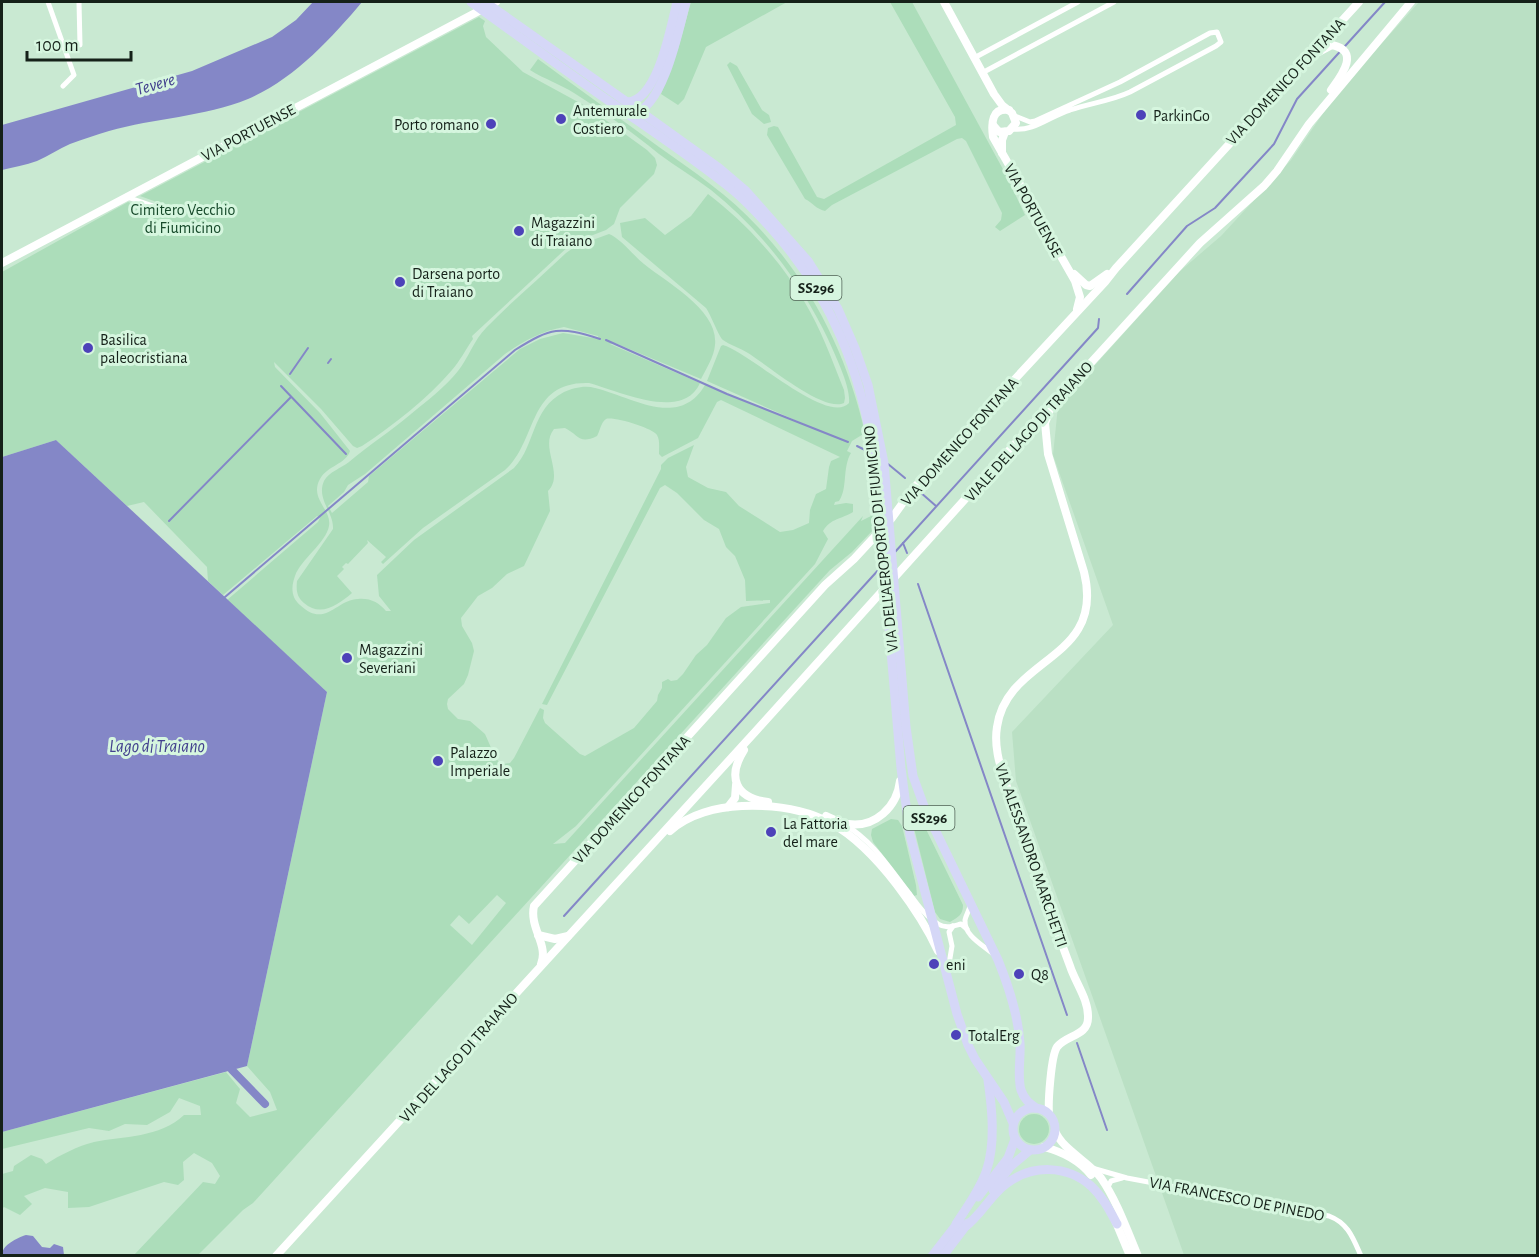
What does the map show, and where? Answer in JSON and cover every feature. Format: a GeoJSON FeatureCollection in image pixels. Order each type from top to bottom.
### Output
{"type":"FeatureCollection","features":[{"type":"Feature","properties":{"kind":"main road","name":"VIA DELL'AEROPORTO DI FIUMICINO"},"geometry":{"type":"LineString","coordinates":[[471,2],[689,156],[736,192],[801,264],[835,322],[851,358],[871,433],[901,727],[918,793],[998,960],[1015,1011],[1020,1043],[1022,1094],[1036,1108]]}},
{"type":"Feature","properties":{"kind":"main road","name":"VIA DELL'AEROPORTO DI FIUMICINO"},"geometry":{"type":"LineString","coordinates":[[486,2],[719,168],[746,191],[808,261],[838,309],[868,385],[884,463],[901,727],[901,768],[910,835],[968,1044],[1004,1102],[1013,1123]]}},
{"type":"Feature","properties":{"kind":"main road"},"geometry":{"type":"LineString","coordinates":[[617,107],[635,113],[641,112],[652,90],[661,63],[677,2]]}},
{"type":"Feature","properties":{"kind":"main road"},"geometry":{"type":"LineString","coordinates":[[627,102],[638,100],[652,90],[670,65],[686,2]]}},
{"type":"Feature","properties":{"kind":"main road"},"geometry":{"type":"LineString","coordinates":[[961,1226],[990,1158],[991,1102],[987,1076]]}},
{"type":"Feature","properties":{"kind":"main road"},"geometry":{"type":"LineString","coordinates":[[932,1256],[961,1226],[1010,1167],[1030,1150],[1044,1148],[1053,1139],[1055,1131],[1049,1114],[1036,1108],[1022,1112],[1013,1123],[1015,1139],[1008,1158],[961,1226],[943,1256]]}},
{"type":"Feature","properties":{"kind":"main road"},"geometry":{"type":"LineString","coordinates":[[1015,1139],[1020,1145],[1030,1150]]}},
{"type":"Feature","properties":{"kind":"main road"},"geometry":{"type":"LineString","coordinates":[[961,1226],[975,1220],[1005,1184],[1028,1172],[1045,1169],[1072,1174],[1092,1187],[1117,1224]]}},
{"type":"Feature","properties":{"kind":"street"},"geometry":{"type":"LineString","coordinates":[[48,2],[74,75],[63,86]]}},
{"type":"Feature","properties":{"kind":"street"},"geometry":{"type":"LineString","coordinates":[[79,2],[80,45]]}},
{"type":"Feature","properties":{"kind":"street","name":"VIA PORTUENSE"},"geometry":{"type":"LineString","coordinates":[[2,263],[496,2]]}},
{"type":"Feature","properties":{"kind":"street"},"geometry":{"type":"LineString","coordinates":[[944,2],[994,94],[1022,120],[1035,121],[1120,82],[1210,33],[1216,32],[1220,36],[1221,42],[1216,46],[1123,95],[1069,110],[1026,130],[999,132],[993,125],[993,117],[997,111],[994,94]]}},
{"type":"Feature","properties":{"kind":"street"},"geometry":{"type":"LineString","coordinates":[[974,58],[1078,2]]}},
{"type":"Feature","properties":{"kind":"street"},"geometry":{"type":"LineString","coordinates":[[982,73],[1114,2]]}},
{"type":"Feature","properties":{"kind":"street","name":"VIA DOMENICO FONTANA"},"geometry":{"type":"LineString","coordinates":[[538,935],[533,923],[534,906],[825,585],[854,560],[892,518],[912,490],[1105,282],[1359,2]]}},
{"type":"Feature","properties":{"kind":"street","name":"VIALE DEL LAGO DI TRAIANO"},"geometry":{"type":"LineString","coordinates":[[640,858],[959,508],[1018,440],[1200,243],[1264,186],[1309,124],[1411,2]]}},
{"type":"Feature","properties":{"kind":"street"},"geometry":{"type":"LineString","coordinates":[[1292,74],[1318,51],[1332,45],[1340,47],[1346,54],[1345,70],[1309,124]]}},
{"type":"Feature","properties":{"kind":"street"},"geometry":{"type":"LineString","coordinates":[[997,111],[1012,113]]}},
{"type":"Feature","properties":{"kind":"street"},"geometry":{"type":"LineString","coordinates":[[1009,131],[1016,123],[1012,113]]}},
{"type":"Feature","properties":{"kind":"street","name":"VIA PORTUENSE"},"geometry":{"type":"LineString","coordinates":[[993,125],[993,137],[1075,281],[1080,297],[1075,314]]}},
{"type":"Feature","properties":{"kind":"street","name":"VIA PORTUENSE"},"geometry":{"type":"LineString","coordinates":[[1002,153],[1002,140],[1009,131]]}},
{"type":"Feature","properties":{"kind":"street"},"geometry":{"type":"LineString","coordinates":[[127,197],[159,208]]}},
{"type":"Feature","properties":{"kind":"street","name":"VIA PORTUENSE"},"geometry":{"type":"LineString","coordinates":[[1066,267],[1081,282],[1090,286],[1116,268]]}},
{"type":"Feature","properties":{"kind":"street","name":"VIA ALESSANDRO MARCHETTI"},"geometry":{"type":"LineString","coordinates":[[1049,1114],[1048,1102],[1054,1052],[1062,1042],[1084,1030],[1088,1016],[1005,781],[996,741],[1000,713],[1009,696],[1028,675],[1070,641],[1081,624],[1087,605],[1084,572],[1052,470],[1046,440],[1045,420],[1056,401]]}},
{"type":"Feature","properties":{"kind":"street"},"geometry":{"type":"LineString","coordinates":[[728,807],[735,798],[737,765],[755,732]]}},
{"type":"Feature","properties":{"kind":"street"},"geometry":{"type":"LineString","coordinates":[[736,785],[740,790],[759,800],[797,806],[838,821],[857,824],[872,820],[882,814],[897,796],[901,768]]}},
{"type":"Feature","properties":{"kind":"street"},"geometry":{"type":"LineString","coordinates":[[651,847],[686,820],[702,813],[728,807],[759,806],[796,810],[827,822],[858,841],[881,865],[916,910],[934,944],[950,984]]}},
{"type":"Feature","properties":{"kind":"street"},"geometry":{"type":"LineString","coordinates":[[838,821],[862,837],[874,849],[918,906],[942,926],[963,924],[975,940],[998,960]]}},
{"type":"Feature","properties":{"kind":"street","name":"VIA DEL LAGO DI TRAIANO"},"geometry":{"type":"LineString","coordinates":[[276,1256],[640,858]]}},
{"type":"Feature","properties":{"kind":"street"},"geometry":{"type":"LineString","coordinates":[[968,929],[965,920],[970,906],[969,901]]}},
{"type":"Feature","properties":{"kind":"street"},"geometry":{"type":"LineString","coordinates":[[950,984],[948,970],[952,946],[949,932],[952,926]]}},
{"type":"Feature","properties":{"kind":"street"},"geometry":{"type":"LineString","coordinates":[[538,970],[543,953],[538,935],[555,939],[570,935]]}},
{"type":"Feature","properties":{"kind":"street"},"geometry":{"type":"LineString","coordinates":[[1055,1131],[1064,1144],[1092,1167],[1107,1189],[1138,1256]]}},
{"type":"Feature","properties":{"kind":"street"},"geometry":{"type":"LineString","coordinates":[[1044,1148],[1059,1151],[1081,1164],[1089,1172],[1105,1195],[1130,1256]]}},
{"type":"Feature","properties":{"kind":"street","name":"VIA FRANCESCO DE PINEDO"},"geometry":{"type":"LineString","coordinates":[[1092,1167],[1127,1178],[1329,1215],[1347,1226],[1361,1256]]}},
{"type":"Feature","properties":{"kind":"street","name":"VIA FRANCESCO DE PINEDO"},"geometry":{"type":"LineString","coordinates":[[1107,1189],[1112,1180],[1127,1178]]}},
{"type":"Feature","properties":{"kind":"shaded area"},"geometry":{"type":"Polygon","coordinates":[[[1419,2],[1537,2],[1537,1255],[1184,1255],[1016,781],[1012,732],[1113,625],[1053,455],[1058,406],[1179,272],[1221,236],[1291,160],[1337,93],[1419,2]]]}},
{"type":"Feature","properties":{"kind":"green space"},"geometry":{"type":"Polygon","coordinates":[[[691,2],[787,2],[706,47],[684,99],[678,105],[661,94],[678,49],[691,2]]]}},
{"type":"Feature","properties":{"kind":"green space"},"geometry":{"type":"Polygon","coordinates":[[[890,2],[912,2],[1005,173],[1025,215],[1000,231],[995,227],[1001,220],[1002,213],[966,141],[962,138],[832,205],[825,211],[805,199],[767,135],[768,128],[778,127],[817,197],[824,199],[956,125],[955,117],[890,2]]]}},
{"type":"Feature","properties":{"kind":"green space","name":"Cimitero Vecchio di Fiumicino"},"geometry":{"type":"Polygon","coordinates":[[[479,17],[485,21],[483,26],[486,37],[523,72],[589,108],[655,158],[657,165],[654,174],[620,208],[614,224],[606,230],[572,243],[472,336],[473,339],[458,363],[432,391],[362,446],[357,448],[353,446],[321,409],[274,362],[275,367],[320,413],[350,451],[345,459],[323,475],[317,486],[329,526],[323,539],[302,563],[293,584],[293,595],[297,602],[309,612],[317,614],[324,614],[344,603],[358,599],[371,600],[386,611],[391,611],[379,596],[377,575],[414,540],[514,468],[526,449],[539,417],[553,399],[564,392],[579,387],[591,387],[638,402],[668,408],[682,406],[694,398],[705,385],[813,428],[707,381],[723,345],[735,350],[807,397],[824,405],[839,407],[849,403],[848,388],[842,371],[817,318],[792,277],[747,222],[705,185],[665,159],[596,107],[530,70],[538,59],[723,194],[758,227],[777,249],[811,297],[838,349],[858,405],[865,433],[852,441],[847,451],[851,453],[842,496],[834,505],[853,504],[853,512],[833,521],[826,527],[823,531],[828,539],[815,564],[576,826],[553,844],[565,843],[863,516],[861,521],[873,515],[874,529],[852,552],[830,570],[253,1203],[198,1255],[134,1255],[203,1182],[215,1184],[220,1176],[212,1163],[194,1153],[183,1162],[184,1180],[178,1185],[164,1182],[89,1207],[68,1208],[68,1192],[45,1188],[24,1196],[32,1204],[20,1215],[4,1207],[2,1209],[2,1174],[13,1171],[14,1166],[31,1155],[42,1159],[46,1164],[69,1151],[88,1144],[153,1132],[174,1123],[184,1115],[201,1115],[200,1106],[179,1098],[170,1112],[147,1125],[125,1124],[109,1131],[89,1128],[2,1149],[2,1132],[226,1072],[240,1089],[236,1103],[250,1117],[277,1110],[270,1092],[247,1066],[327,692],[227,600],[320,518],[317,516],[223,595],[208,581],[207,567],[144,502],[127,506],[56,440],[2,457],[2,272],[128,202],[158,213],[162,204],[140,196],[479,17]],[[721,400],[717,402],[698,438],[662,457],[659,454],[657,435],[654,432],[624,421],[604,420],[597,436],[586,440],[565,428],[554,429],[549,444],[554,477],[553,484],[548,491],[550,511],[524,566],[507,574],[492,588],[478,596],[461,618],[462,626],[474,651],[464,684],[448,699],[447,704],[448,709],[458,719],[470,721],[485,734],[496,759],[502,764],[510,763],[514,758],[540,708],[544,710],[545,723],[585,756],[634,728],[657,701],[662,682],[668,679],[677,680],[683,674],[726,618],[741,607],[770,603],[770,600],[746,601],[745,580],[735,556],[726,547],[719,529],[704,520],[677,493],[665,485],[660,488],[547,705],[542,704],[661,465],[668,458],[694,445],[686,467],[688,477],[708,488],[726,492],[739,506],[780,532],[793,530],[809,523],[810,510],[816,494],[826,489],[831,461],[840,457],[721,400]],[[497,895],[469,924],[459,915],[450,925],[472,945],[506,903],[497,895]]]}},
{"type":"Feature","properties":{"kind":"green space"},"geometry":{"type":"Polygon","coordinates":[[[730,62],[737,66],[762,110],[769,115],[771,122],[764,124],[752,114],[727,65],[730,62]]]}},
{"type":"Feature","properties":{"kind":"green space"},"geometry":{"type":"Polygon","coordinates":[[[708,194],[761,243],[795,286],[826,345],[844,390],[844,403],[835,404],[823,401],[748,353],[723,340],[706,308],[622,237],[620,223],[645,218],[665,235],[691,216],[708,194]]]}},
{"type":"Feature","properties":{"kind":"green space"},"geometry":{"type":"Polygon","coordinates":[[[609,234],[613,236],[644,264],[690,298],[709,320],[714,332],[715,345],[701,379],[615,343],[610,344],[700,383],[692,395],[680,401],[649,401],[589,383],[569,385],[554,392],[544,402],[516,458],[505,470],[423,528],[383,564],[381,562],[386,557],[367,540],[368,543],[348,564],[342,567],[344,569],[337,576],[352,593],[341,601],[330,608],[323,609],[310,607],[304,603],[298,594],[297,581],[333,529],[322,494],[326,478],[396,426],[442,388],[458,371],[486,328],[576,246],[609,234]],[[564,327],[540,334],[512,349],[365,474],[348,485],[344,492],[328,506],[332,513],[368,482],[369,476],[520,349],[540,339],[563,333],[599,339],[598,336],[564,327]]]}},
{"type":"Feature","properties":{"kind":"green space"},"geometry":{"type":"Polygon","coordinates":[[[917,806],[963,905],[958,917],[950,922],[940,919],[935,912],[909,808],[917,806]]]}},
{"type":"Feature","properties":{"kind":"green space"},"geometry":{"type":"Polygon","coordinates":[[[891,819],[898,820],[902,826],[916,885],[917,895],[914,896],[873,842],[872,829],[891,819]]]}},
{"type":"Feature","properties":{"kind":"green space"},"geometry":{"type":"Polygon","coordinates":[[[1034,1114],[1044,1119],[1049,1129],[1044,1139],[1034,1144],[1024,1139],[1019,1129],[1024,1119],[1034,1114]]]}},
{"type":"Feature","properties":{"kind":"water","name":"Tevere"},"geometry":{"type":"Polygon","coordinates":[[[313,2],[362,2],[296,70],[265,91],[214,110],[109,131],[70,144],[37,161],[2,170],[2,125],[192,71],[272,37],[296,20],[313,2]]]}},
{"type":"Feature","properties":{"kind":"water","name":"Lago di Traiano"},"geometry":{"type":"Polygon","coordinates":[[[56,440],[327,692],[247,1066],[2,1132],[2,457],[56,440]]]}},
{"type":"Feature","properties":{"kind":"water"},"geometry":{"type":"Polygon","coordinates":[[[26,1235],[33,1236],[42,1247],[50,1248],[54,1244],[63,1247],[64,1255],[2,1255],[7,1245],[26,1235]]]}},
{"type":"Feature","properties":{"kind":"waterway"},"geometry":{"type":"LineString","coordinates":[[1127,294],[1187,226],[1215,208],[1274,144],[1297,99],[1385,2]]}},
{"type":"Feature","properties":{"kind":"waterway"},"geometry":{"type":"LineString","coordinates":[[895,552],[1098,328],[1099,319]]}},
{"type":"Feature","properties":{"kind":"waterway"},"geometry":{"type":"LineString","coordinates":[[225,597],[515,350],[538,337],[556,331],[575,332],[600,339]]}},
{"type":"Feature","properties":{"kind":"waterway"},"geometry":{"type":"LineString","coordinates":[[606,340],[727,394],[848,442]]}},
{"type":"Feature","properties":{"kind":"waterway"},"geometry":{"type":"LineString","coordinates":[[290,374],[308,348]]}},
{"type":"Feature","properties":{"kind":"waterway"},"geometry":{"type":"LineString","coordinates":[[328,363],[331,359]]}},
{"type":"Feature","properties":{"kind":"waterway"},"geometry":{"type":"LineString","coordinates":[[281,386],[346,454]]}},
{"type":"Feature","properties":{"kind":"waterway"},"geometry":{"type":"LineString","coordinates":[[169,521],[291,397]]}},
{"type":"Feature","properties":{"kind":"waterway"},"geometry":{"type":"LineString","coordinates":[[857,446],[871,453]]}},
{"type":"Feature","properties":{"kind":"waterway"},"geometry":{"type":"LineString","coordinates":[[888,464],[905,478]]}},
{"type":"Feature","properties":{"kind":"waterway"},"geometry":{"type":"LineString","coordinates":[[920,492],[936,506]]}},
{"type":"Feature","properties":{"kind":"waterway"},"geometry":{"type":"LineString","coordinates":[[903,543],[907,553]]}},
{"type":"Feature","properties":{"kind":"waterway"},"geometry":{"type":"LineString","coordinates":[[564,916],[881,567]]}},
{"type":"Feature","properties":{"kind":"waterway"},"geometry":{"type":"LineString","coordinates":[[918,584],[1067,1015]]}},
{"type":"Feature","properties":{"kind":"waterway"},"geometry":{"type":"LineString","coordinates":[[1077,1043],[1107,1130]]}},
{"type":"Feature","properties":{"kind":"waterway"},"geometry":{"type":"LineString","coordinates":[[232,1070],[265,1104]]}},
{"type":"Feature","properties":{"kind":"place","name":"ParkinGo"},"geometry":{"type":"Point","coordinates":[1141,115]}},
{"type":"Feature","properties":{"kind":"place","name":"Antemurale Costiero"},"geometry":{"type":"Point","coordinates":[561,119]}},
{"type":"Feature","properties":{"kind":"place","name":"Porto romano"},"geometry":{"type":"Point","coordinates":[491,124]}},
{"type":"Feature","properties":{"kind":"place","name":"Magazzini di Traiano"},"geometry":{"type":"Point","coordinates":[519,231]}},
{"type":"Feature","properties":{"kind":"place","name":"Darsena porto di Traiano"},"geometry":{"type":"Point","coordinates":[400,282]}},
{"type":"Feature","properties":{"kind":"place","name":"Basilica paleocristiana"},"geometry":{"type":"Point","coordinates":[88,348]}},
{"type":"Feature","properties":{"kind":"place","name":"Magazzini Severiani"},"geometry":{"type":"Point","coordinates":[347,658]}},
{"type":"Feature","properties":{"kind":"place","name":"Palazzo Imperiale"},"geometry":{"type":"Point","coordinates":[438,761]}},
{"type":"Feature","properties":{"kind":"place","name":"La Fattoria del mare"},"geometry":{"type":"Point","coordinates":[771,832]}},
{"type":"Feature","properties":{"kind":"place","name":"eni"},"geometry":{"type":"Point","coordinates":[934,964]}},
{"type":"Feature","properties":{"kind":"place","name":"Q8"},"geometry":{"type":"Point","coordinates":[1019,974]}},
{"type":"Feature","properties":{"kind":"place","name":"TotalErg"},"geometry":{"type":"Point","coordinates":[956,1035]}}]}
